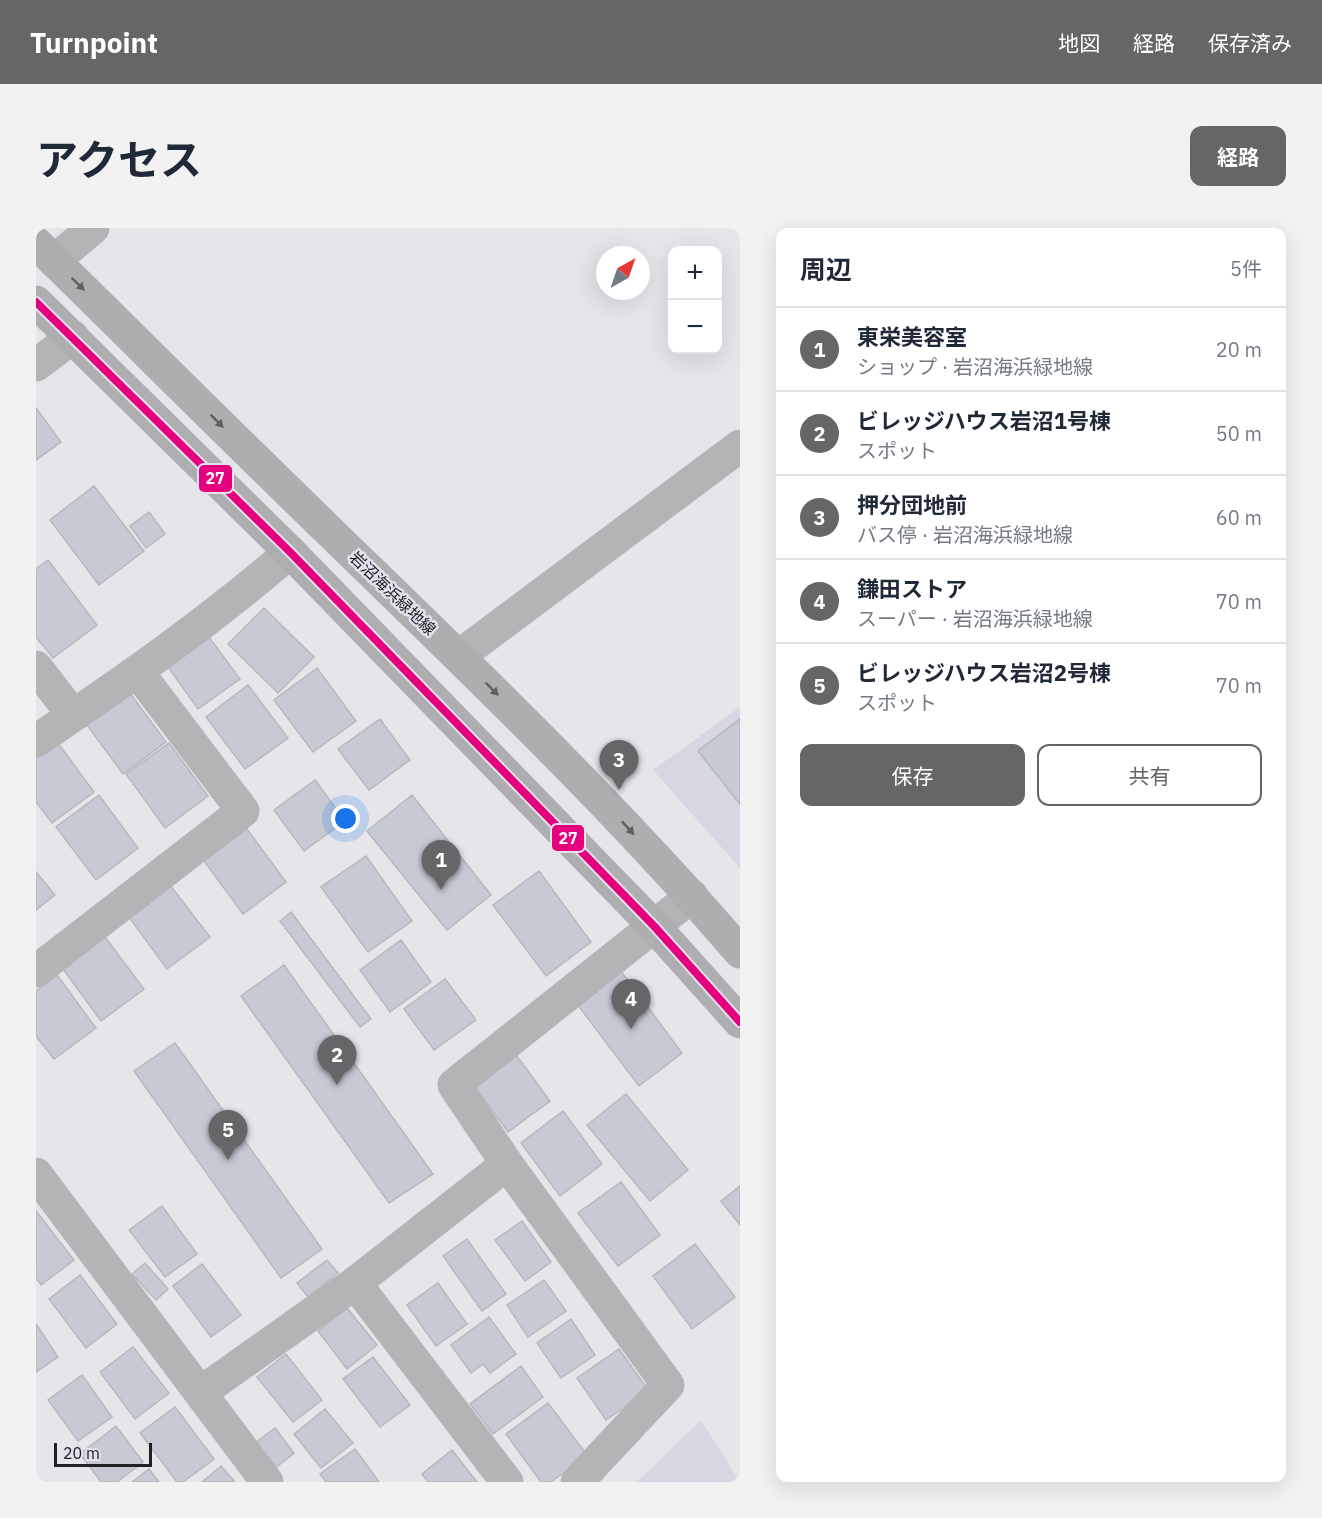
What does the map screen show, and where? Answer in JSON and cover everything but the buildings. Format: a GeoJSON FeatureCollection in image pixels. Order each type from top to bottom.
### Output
{"type":"FeatureCollection","features":[{"type":"Feature","properties":{"kind":"main road","name":"岩沼海浜緑地線"},"geometry":{"type":"LineString","coordinates":[[45,252],[459,656],[582,780],[692,896],[740,952]]}},
{"type":"Feature","properties":{"kind":"main road"},"geometry":{"type":"LineString","coordinates":[[36,302],[290,552],[654,926],[740,1022]]}},
{"type":"Feature","properties":{"kind":"street"},"geometry":{"type":"LineString","coordinates":[[45,252],[93,228]]}},
{"type":"Feature","properties":{"kind":"street"},"geometry":{"type":"LineString","coordinates":[[36,365],[74,337]]}},
{"type":"Feature","properties":{"kind":"street"},"geometry":{"type":"LineString","coordinates":[[459,656],[740,446]]}},
{"type":"Feature","properties":{"kind":"street"},"geometry":{"type":"LineString","coordinates":[[36,741],[137,670],[290,552]]}},
{"type":"Feature","properties":{"kind":"street"},"geometry":{"type":"LineString","coordinates":[[36,668],[74,715]]}},
{"type":"Feature","properties":{"kind":"street"},"geometry":{"type":"LineString","coordinates":[[36,971],[243,811],[137,670]]}},
{"type":"Feature","properties":{"kind":"street"},"geometry":{"type":"LineString","coordinates":[[577,1482],[668,1385],[507,1164],[454,1085],[692,896]]}},
{"type":"Feature","properties":{"kind":"street"},"geometry":{"type":"LineString","coordinates":[[200,1393],[355,1283],[507,1164]]}},
{"type":"Feature","properties":{"kind":"street"},"geometry":{"type":"LineString","coordinates":[[36,1174],[267,1482]]}},
{"type":"Feature","properties":{"kind":"street"},"geometry":{"type":"LineString","coordinates":[[355,1283],[507,1482]]}},
{"type":"Feature","properties":{"kind":"shaded area"},"geometry":{"type":"Polygon","coordinates":[[[740,707],[740,868],[653,770],[740,707]]]}},
{"type":"Feature","properties":{"kind":"shaded area"},"geometry":{"type":"Polygon","coordinates":[[[701,1420],[740,1482],[637,1482],[701,1420]]]}},
{"type":"Feature","properties":{"kind":"transit line","name":"27"},"geometry":{"type":"LineString","coordinates":[[36,302],[290,552],[654,926],[740,1022]]}},
{"type":"Feature","properties":{"kind":"place","name":"押分団地前"},"geometry":{"type":"Point","coordinates":[619,790]}},
{"type":"Feature","properties":{"kind":"place","name":"東栄美容室"},"geometry":{"type":"Point","coordinates":[441,890]}},
{"type":"Feature","properties":{"kind":"place","name":"鎌田ストア"},"geometry":{"type":"Point","coordinates":[631,1029]}},
{"type":"Feature","properties":{"kind":"place","name":"ビレッジハウス岩沼1号棟"},"geometry":{"type":"Point","coordinates":[337,1085]}},
{"type":"Feature","properties":{"kind":"place","name":"ビレッジハウス岩沼2号棟"},"geometry":{"type":"Point","coordinates":[228,1160]}}]}
